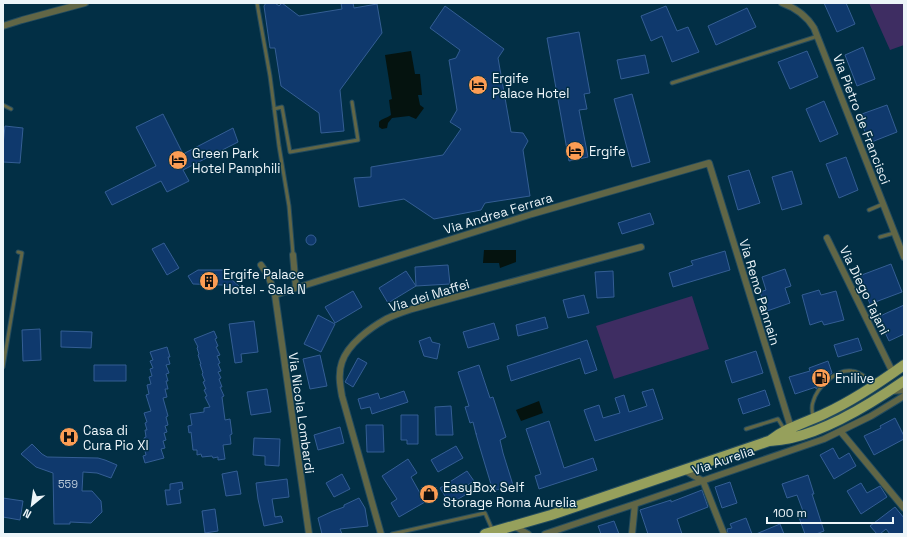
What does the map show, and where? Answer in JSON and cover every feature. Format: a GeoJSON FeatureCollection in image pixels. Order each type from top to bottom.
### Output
{"type":"FeatureCollection","features":[{"type":"Feature","properties":{"kind":"main road","name":"Via Aurelia"},"geometry":{"type":"LineString","coordinates":[[769,441],[788,429],[814,419],[843,404],[876,385],[904,365]]}},
{"type":"Feature","properties":{"kind":"main road","name":"Via Aurelia"},"geometry":{"type":"LineString","coordinates":[[489,533],[551,515],[769,441],[798,436],[821,428],[890,391],[904,381]]}},
{"type":"Feature","properties":{"kind":"street"},"geometry":{"type":"LineString","coordinates":[[3,26],[85,3]]}},
{"type":"Feature","properties":{"kind":"street","name":"Via Pietro de Francisci"},"geometry":{"type":"LineString","coordinates":[[782,3],[795,8],[804,15],[811,23],[818,36],[904,257]]}},
{"type":"Feature","properties":{"kind":"street","name":"Via Andrea Ferrara"},"geometry":{"type":"LineString","coordinates":[[275,295],[532,214],[708,163]]}},
{"type":"Feature","properties":{"kind":"street","name":"Via Remo Pannain"},"geometry":{"type":"LineString","coordinates":[[708,163],[788,429]]}},
{"type":"Feature","properties":{"kind":"street","name":"Via Diego Tajani"},"geometry":{"type":"LineString","coordinates":[[827,238],[893,373]]}},
{"type":"Feature","properties":{"kind":"street","name":"Via dei Maffei"},"geometry":{"type":"LineString","coordinates":[[381,534],[342,396],[340,383],[340,370],[342,362],[352,345],[362,335],[378,324],[412,309],[641,248]]}},
{"type":"Feature","properties":{"kind":"street"},"geometry":{"type":"LineString","coordinates":[[293,255],[296,288]]}},
{"type":"Feature","properties":{"kind":"street","name":"Via Nicola Lombardi"},"geometry":{"type":"LineString","coordinates":[[261,265],[268,275],[275,295],[308,534]]}},
{"type":"Feature","properties":{"kind":"street"},"geometry":{"type":"LineString","coordinates":[[890,391],[904,390]]}},
{"type":"Feature","properties":{"kind":"street","name":"Via Aurelia"},"geometry":{"type":"LineString","coordinates":[[545,534],[824,439],[841,432],[882,410],[904,396]]}},
{"type":"Feature","properties":{"kind":"street"},"geometry":{"type":"LineString","coordinates":[[841,432],[904,508]]}},
{"type":"Feature","properties":{"kind":"street"},"geometry":{"type":"LineString","coordinates":[[684,470],[703,481],[724,534]]}},
{"type":"Feature","properties":{"kind":"street"},"geometry":{"type":"LineString","coordinates":[[632,534],[635,504]]}},
{"type":"Feature","properties":{"kind":"street"},"geometry":{"type":"LineString","coordinates":[[514,526],[528,534]]}},
{"type":"Feature","properties":{"kind":"lane"},"geometry":{"type":"LineString","coordinates":[[257,3],[270,76],[279,146],[289,206],[293,255]]}},
{"type":"Feature","properties":{"kind":"lane"},"geometry":{"type":"LineString","coordinates":[[672,83],[818,36]]}},
{"type":"Feature","properties":{"kind":"lane"},"geometry":{"type":"LineString","coordinates":[[274,109],[282,107],[290,152],[358,140],[352,102]]}},
{"type":"Feature","properties":{"kind":"lane"},"geometry":{"type":"LineString","coordinates":[[3,105],[11,108]]}},
{"type":"Feature","properties":{"kind":"lane"},"geometry":{"type":"LineString","coordinates":[[868,210],[883,204]]}},
{"type":"Feature","properties":{"kind":"lane"},"geometry":{"type":"LineString","coordinates":[[880,237],[894,233]]}},
{"type":"Feature","properties":{"kind":"lane"},"geometry":{"type":"LineString","coordinates":[[3,367],[22,253],[18,252]]}},
{"type":"Feature","properties":{"kind":"lane"},"geometry":{"type":"LineString","coordinates":[[814,419],[812,402],[823,384],[835,375],[845,371],[856,371],[876,385]]}},
{"type":"Feature","properties":{"kind":"lane"},"geometry":{"type":"LineString","coordinates":[[746,429],[778,419],[788,429]]}},
{"type":"Feature","properties":{"kind":"lane"},"geometry":{"type":"LineString","coordinates":[[392,534],[485,513],[489,533]]}},
{"type":"Feature","properties":{"kind":"shaded area"},"geometry":{"type":"Polygon","coordinates":[[[869,3],[904,3],[904,45],[890,50],[869,3]]]}},
{"type":"Feature","properties":{"kind":"shaded area"},"geometry":{"type":"Polygon","coordinates":[[[411,51],[415,74],[420,74],[422,95],[418,95],[420,105],[424,108],[416,119],[409,116],[392,118],[388,123],[387,128],[382,129],[379,127],[379,122],[391,115],[389,100],[392,99],[385,55],[411,51]]]}},
{"type":"Feature","properties":{"kind":"shaded area"},"geometry":{"type":"Polygon","coordinates":[[[484,250],[516,250],[516,262],[500,268],[499,263],[483,263],[484,250]]]}},
{"type":"Feature","properties":{"kind":"shaded area"},"geometry":{"type":"Polygon","coordinates":[[[692,296],[709,349],[614,379],[596,326],[692,296]]]}},
{"type":"Feature","properties":{"kind":"shaded area"},"geometry":{"type":"Polygon","coordinates":[[[539,401],[543,413],[521,421],[516,410],[539,401]]]}},
{"type":"Feature","properties":{"kind":"building"},"geometry":{"type":"Polygon","coordinates":[[[266,3],[275,3],[279,6],[282,3],[299,16],[342,9],[341,3],[353,3],[354,8],[377,4],[382,33],[340,90],[344,131],[321,133],[319,113],[281,86],[275,48],[270,48],[264,6],[266,3]]]}},
{"type":"Feature","properties":{"kind":"building"},"geometry":{"type":"Polygon","coordinates":[[[824,3],[846,3],[855,24],[837,32],[824,3]]]}},
{"type":"Feature","properties":{"kind":"building","name":"Ergife Palace Hotel"},"geometry":{"type":"Polygon","coordinates":[[[445,6],[504,49],[498,58],[511,132],[523,133],[528,141],[523,150],[530,196],[485,203],[481,210],[434,219],[404,199],[359,207],[354,178],[371,177],[371,167],[443,155],[461,129],[450,122],[457,110],[449,60],[456,58],[460,50],[430,28],[445,6]]]}},
{"type":"Feature","properties":{"kind":"building"},"geometry":{"type":"Polygon","coordinates":[[[666,6],[677,31],[688,27],[699,52],[672,62],[662,36],[651,41],[641,16],[666,6]]]}},
{"type":"Feature","properties":{"kind":"building"},"geometry":{"type":"Polygon","coordinates":[[[747,8],[756,27],[716,45],[708,26],[747,8]]]}},
{"type":"Feature","properties":{"kind":"building"},"geometry":{"type":"Polygon","coordinates":[[[579,32],[590,93],[584,94],[587,109],[579,110],[588,157],[569,161],[547,38],[579,32]]]}},
{"type":"Feature","properties":{"kind":"building"},"geometry":{"type":"Polygon","coordinates":[[[863,47],[875,79],[857,86],[845,55],[863,47]]]}},
{"type":"Feature","properties":{"kind":"building"},"geometry":{"type":"Polygon","coordinates":[[[807,51],[818,77],[790,89],[778,62],[807,51]]]}},
{"type":"Feature","properties":{"kind":"building"},"geometry":{"type":"Polygon","coordinates":[[[645,55],[649,73],[621,79],[617,60],[645,55]]]}},
{"type":"Feature","properties":{"kind":"building"},"geometry":{"type":"Polygon","coordinates":[[[632,94],[650,162],[632,167],[614,99],[632,94]]]}},
{"type":"Feature","properties":{"kind":"building"},"geometry":{"type":"Polygon","coordinates":[[[824,101],[838,134],[820,142],[806,109],[824,101]]]}},
{"type":"Feature","properties":{"kind":"building"},"geometry":{"type":"Polygon","coordinates":[[[887,105],[897,132],[869,143],[859,115],[887,105]]]}},
{"type":"Feature","properties":{"kind":"building","name":"Green Park Hotel Pamphili"},"geometry":{"type":"Polygon","coordinates":[[[163,114],[183,154],[233,128],[238,142],[183,170],[189,181],[167,192],[161,181],[112,205],[105,192],[156,166],[136,127],[163,114]]]}},
{"type":"Feature","properties":{"kind":"building"},"geometry":{"type":"Polygon","coordinates":[[[5,126],[23,128],[20,163],[3,162],[5,126]]]}},
{"type":"Feature","properties":{"kind":"building"},"geometry":{"type":"Polygon","coordinates":[[[846,157],[858,190],[839,198],[826,164],[846,157]]]}},
{"type":"Feature","properties":{"kind":"building"},"geometry":{"type":"Polygon","coordinates":[[[749,170],[760,203],[738,210],[728,176],[749,170]]]}},
{"type":"Feature","properties":{"kind":"building"},"geometry":{"type":"Polygon","coordinates":[[[792,171],[802,204],[782,210],[772,177],[792,171]]]}},
{"type":"Feature","properties":{"kind":"building"},"geometry":{"type":"Polygon","coordinates":[[[650,213],[654,224],[622,234],[618,223],[650,213]]]}},
{"type":"Feature","properties":{"kind":"building"},"geometry":{"type":"Polygon","coordinates":[[[309,235],[313,235],[315,236],[315,244],[309,245],[306,242],[306,238],[309,235]]]}},
{"type":"Feature","properties":{"kind":"building"},"geometry":{"type":"Polygon","coordinates":[[[164,243],[179,268],[167,275],[152,249],[164,243]]]}},
{"type":"Feature","properties":{"kind":"building"},"geometry":{"type":"Polygon","coordinates":[[[725,251],[730,270],[673,287],[669,273],[693,265],[691,261],[725,251]]]}},
{"type":"Feature","properties":{"kind":"building"},"geometry":{"type":"Polygon","coordinates":[[[891,264],[902,292],[870,304],[859,276],[891,264]]]}},
{"type":"Feature","properties":{"kind":"building"},"geometry":{"type":"Polygon","coordinates":[[[448,265],[450,284],[416,286],[415,267],[448,265]]]}},
{"type":"Feature","properties":{"kind":"building"},"geometry":{"type":"Polygon","coordinates":[[[785,269],[791,286],[785,288],[790,303],[767,311],[760,292],[766,290],[762,277],[785,269]]]}},
{"type":"Feature","properties":{"kind":"building","name":"Ergife Palace Hotel - Sala N"},"geometry":{"type":"Polygon","coordinates":[[[198,270],[231,270],[230,278],[241,288],[238,294],[224,285],[193,284],[188,276],[198,270]]]}},
{"type":"Feature","properties":{"kind":"building"},"geometry":{"type":"Polygon","coordinates":[[[406,271],[416,286],[388,303],[379,288],[406,271]]]}},
{"type":"Feature","properties":{"kind":"building"},"geometry":{"type":"Polygon","coordinates":[[[613,271],[614,297],[597,298],[595,272],[613,271]]]}},
{"type":"Feature","properties":{"kind":"building"},"geometry":{"type":"Polygon","coordinates":[[[819,290],[821,295],[836,291],[844,320],[824,325],[822,321],[810,325],[802,295],[819,290]]]}},
{"type":"Feature","properties":{"kind":"building"},"geometry":{"type":"Polygon","coordinates":[[[353,291],[362,307],[335,323],[325,307],[353,291]]]}},
{"type":"Feature","properties":{"kind":"building"},"geometry":{"type":"Polygon","coordinates":[[[584,295],[589,313],[568,318],[563,300],[584,295]]]}},
{"type":"Feature","properties":{"kind":"building"},"geometry":{"type":"Polygon","coordinates":[[[904,305],[904,334],[889,341],[878,317],[904,305]]]}},
{"type":"Feature","properties":{"kind":"building"},"geometry":{"type":"Polygon","coordinates":[[[318,315],[335,324],[321,352],[304,344],[318,315]]]}},
{"type":"Feature","properties":{"kind":"building"},"geometry":{"type":"Polygon","coordinates":[[[545,317],[548,328],[518,336],[516,325],[545,317]]]}},
{"type":"Feature","properties":{"kind":"building"},"geometry":{"type":"Polygon","coordinates":[[[254,321],[258,352],[241,354],[242,362],[235,363],[229,324],[254,321]]]}},
{"type":"Feature","properties":{"kind":"building"},"geometry":{"type":"Polygon","coordinates":[[[494,323],[499,339],[468,348],[463,332],[494,323]]]}},
{"type":"Feature","properties":{"kind":"building"},"geometry":{"type":"Polygon","coordinates":[[[40,329],[41,360],[23,361],[22,330],[40,329]]]}},
{"type":"Feature","properties":{"kind":"building"},"geometry":{"type":"Polygon","coordinates":[[[61,331],[92,332],[91,348],[61,347],[61,331]]]}},
{"type":"Feature","properties":{"kind":"building"},"geometry":{"type":"Polygon","coordinates":[[[214,331],[218,346],[216,347],[220,355],[217,356],[221,371],[218,372],[221,378],[219,379],[222,387],[220,387],[224,396],[222,397],[225,420],[230,419],[232,434],[230,435],[231,444],[223,445],[225,459],[218,460],[218,457],[202,457],[201,454],[197,455],[197,450],[193,450],[191,432],[189,433],[188,426],[192,425],[190,414],[204,412],[204,408],[210,407],[205,397],[207,396],[204,390],[206,389],[203,382],[205,381],[198,355],[198,347],[194,339],[214,331]]]}},
{"type":"Feature","properties":{"kind":"building"},"geometry":{"type":"Polygon","coordinates":[[[430,337],[432,342],[440,344],[437,359],[424,356],[419,341],[430,337]]]}},
{"type":"Feature","properties":{"kind":"building"},"geometry":{"type":"Polygon","coordinates":[[[858,338],[862,350],[838,357],[834,345],[858,338]]]}},
{"type":"Feature","properties":{"kind":"building"},"geometry":{"type":"Polygon","coordinates":[[[587,340],[597,370],[585,374],[580,358],[511,381],[507,366],[587,340]]]}},
{"type":"Feature","properties":{"kind":"building"},"geometry":{"type":"Polygon","coordinates":[[[167,347],[170,357],[168,357],[170,364],[166,365],[169,373],[166,374],[168,381],[166,381],[168,389],[165,389],[167,397],[163,398],[168,416],[166,417],[168,425],[165,426],[167,432],[164,433],[166,440],[163,441],[165,448],[161,449],[164,458],[145,463],[143,456],[146,455],[144,438],[146,437],[145,430],[147,430],[145,423],[147,422],[144,413],[151,411],[146,395],[149,394],[147,385],[151,384],[149,377],[152,376],[150,369],[153,368],[150,361],[153,360],[150,352],[167,347]]]}},
{"type":"Feature","properties":{"kind":"building"},"geometry":{"type":"Polygon","coordinates":[[[756,351],[763,373],[732,383],[725,361],[756,351]]]}},
{"type":"Feature","properties":{"kind":"building"},"geometry":{"type":"Polygon","coordinates":[[[320,355],[327,386],[310,389],[303,359],[320,355]]]}},
{"type":"Feature","properties":{"kind":"building"},"geometry":{"type":"Polygon","coordinates":[[[358,358],[367,363],[353,387],[345,382],[358,358]]]}},
{"type":"Feature","properties":{"kind":"building"},"geometry":{"type":"Polygon","coordinates":[[[828,361],[832,373],[816,389],[816,387],[795,394],[789,377],[810,371],[809,368],[828,361]]]}},
{"type":"Feature","properties":{"kind":"building"},"geometry":{"type":"Polygon","coordinates":[[[94,365],[126,365],[126,381],[94,381],[94,365]]]}},
{"type":"Feature","properties":{"kind":"building"},"geometry":{"type":"Polygon","coordinates":[[[479,365],[490,398],[493,397],[506,437],[500,440],[513,485],[493,491],[473,422],[470,423],[465,407],[469,406],[458,372],[479,365]]]}},
{"type":"Feature","properties":{"kind":"building"},"geometry":{"type":"Polygon","coordinates":[[[267,389],[271,412],[251,415],[247,392],[267,389]]]}},
{"type":"Feature","properties":{"kind":"building"},"geometry":{"type":"Polygon","coordinates":[[[653,389],[663,419],[595,441],[584,410],[599,405],[603,418],[620,413],[615,398],[624,395],[629,412],[647,406],[642,392],[653,389]]]}},
{"type":"Feature","properties":{"kind":"building"},"geometry":{"type":"Polygon","coordinates":[[[765,390],[770,405],[743,414],[738,399],[765,390]]]}},
{"type":"Feature","properties":{"kind":"building"},"geometry":{"type":"Polygon","coordinates":[[[404,391],[408,402],[372,414],[370,407],[361,409],[358,399],[378,393],[380,399],[404,391]]]}},
{"type":"Feature","properties":{"kind":"building"},"geometry":{"type":"Polygon","coordinates":[[[451,406],[453,435],[436,435],[435,407],[451,406]]]}},
{"type":"Feature","properties":{"kind":"building"},"geometry":{"type":"Polygon","coordinates":[[[401,415],[418,415],[418,444],[407,444],[407,440],[401,440],[401,415]]]}},
{"type":"Feature","properties":{"kind":"building"},"geometry":{"type":"Polygon","coordinates":[[[895,418],[904,439],[874,455],[864,436],[881,428],[880,426],[895,418]]]}},
{"type":"Feature","properties":{"kind":"building"},"geometry":{"type":"Polygon","coordinates":[[[549,421],[564,468],[593,458],[597,470],[539,489],[535,476],[541,474],[526,429],[549,421]]]}},
{"type":"Feature","properties":{"kind":"building"},"geometry":{"type":"Polygon","coordinates":[[[366,425],[383,425],[384,452],[367,452],[366,425]]]}},
{"type":"Feature","properties":{"kind":"building"},"geometry":{"type":"Polygon","coordinates":[[[340,427],[344,443],[318,450],[314,435],[340,427]]]}},
{"type":"Feature","properties":{"kind":"building"},"geometry":{"type":"Polygon","coordinates":[[[254,438],[280,439],[279,466],[265,465],[265,456],[253,455],[254,438]]]}},
{"type":"Feature","properties":{"kind":"building"},"geometry":{"type":"Polygon","coordinates":[[[32,444],[47,457],[98,458],[117,465],[111,478],[97,473],[83,472],[82,491],[92,491],[101,501],[102,512],[91,523],[70,522],[70,524],[54,524],[53,473],[36,467],[21,454],[32,444]]]}},
{"type":"Feature","properties":{"kind":"building"},"geometry":{"type":"Polygon","coordinates":[[[456,446],[463,458],[438,472],[431,460],[456,446]]]}},
{"type":"Feature","properties":{"kind":"building"},"geometry":{"type":"Polygon","coordinates":[[[833,448],[839,459],[849,453],[856,466],[834,479],[820,455],[833,448]]]}},
{"type":"Feature","properties":{"kind":"building"},"geometry":{"type":"Polygon","coordinates":[[[408,459],[417,473],[411,477],[425,502],[399,517],[391,503],[397,499],[382,476],[408,459]]]}},
{"type":"Feature","properties":{"kind":"building"},"geometry":{"type":"Polygon","coordinates":[[[237,471],[241,494],[226,496],[222,474],[237,471]]]}},
{"type":"Feature","properties":{"kind":"building"},"geometry":{"type":"Polygon","coordinates":[[[467,471],[474,481],[466,486],[470,492],[450,504],[440,488],[467,471]]]}},
{"type":"Feature","properties":{"kind":"building"},"geometry":{"type":"Polygon","coordinates":[[[342,474],[350,489],[334,497],[326,483],[342,474]]]}},
{"type":"Feature","properties":{"kind":"building"},"geometry":{"type":"Polygon","coordinates":[[[808,475],[814,494],[812,494],[824,531],[816,534],[805,534],[797,512],[803,511],[797,495],[787,498],[782,484],[808,475]]]}},
{"type":"Feature","properties":{"kind":"building"},"geometry":{"type":"Polygon","coordinates":[[[287,479],[289,497],[272,499],[275,517],[281,516],[283,522],[264,526],[256,483],[287,479]]]}},
{"type":"Feature","properties":{"kind":"building"},"geometry":{"type":"Polygon","coordinates":[[[182,482],[183,489],[179,490],[181,503],[167,505],[165,490],[170,490],[170,484],[182,482]]]}},
{"type":"Feature","properties":{"kind":"building"},"geometry":{"type":"Polygon","coordinates":[[[730,482],[737,503],[722,508],[715,487],[730,482]]]}},
{"type":"Feature","properties":{"kind":"building"},"geometry":{"type":"Polygon","coordinates":[[[861,483],[867,493],[880,486],[887,497],[861,514],[847,491],[861,483]]]}},
{"type":"Feature","properties":{"kind":"building"},"geometry":{"type":"Polygon","coordinates":[[[702,490],[708,507],[677,519],[682,534],[648,534],[640,510],[671,500],[671,502],[702,490]]]}},
{"type":"Feature","properties":{"kind":"building"},"geometry":{"type":"Polygon","coordinates":[[[3,498],[23,501],[20,520],[3,517],[3,498]]]}},
{"type":"Feature","properties":{"kind":"building"},"geometry":{"type":"Polygon","coordinates":[[[359,498],[365,508],[368,526],[340,529],[342,534],[322,534],[318,518],[344,507],[344,505],[359,498]]]}},
{"type":"Feature","properties":{"kind":"building"},"geometry":{"type":"Polygon","coordinates":[[[895,507],[904,518],[904,534],[890,534],[886,529],[880,534],[877,534],[870,526],[895,507]]]}},
{"type":"Feature","properties":{"kind":"building"},"geometry":{"type":"Polygon","coordinates":[[[215,509],[218,531],[205,533],[202,511],[215,509]]]}},
{"type":"Feature","properties":{"kind":"building"},"geometry":{"type":"Polygon","coordinates":[[[746,518],[752,534],[728,534],[727,529],[732,528],[730,524],[746,518]]]}},
{"type":"Feature","properties":{"kind":"building"},"geometry":{"type":"Polygon","coordinates":[[[614,521],[619,534],[601,534],[598,526],[614,521]]]}},
{"type":"Feature","properties":{"kind":"building"},"geometry":{"type":"Polygon","coordinates":[[[780,524],[784,534],[756,534],[780,524]]]}},
{"type":"Feature","properties":{"kind":"place","name":"Ergife Palace Hotel"},"geometry":{"type":"Point","coordinates":[478,85]}},
{"type":"Feature","properties":{"kind":"place","name":"Ergife"},"geometry":{"type":"Point","coordinates":[575,151]}},
{"type":"Feature","properties":{"kind":"place","name":"Green Park Hotel Pamphili"},"geometry":{"type":"Point","coordinates":[178,160]}},
{"type":"Feature","properties":{"kind":"place","name":"Ergife Palace Hotel - Sala N"},"geometry":{"type":"Point","coordinates":[209,281]}},
{"type":"Feature","properties":{"kind":"place","name":"Enilive"},"geometry":{"type":"Point","coordinates":[821,378]}},
{"type":"Feature","properties":{"kind":"place","name":"Casa di Cura Pio XI"},"geometry":{"type":"Point","coordinates":[69,437]}},
{"type":"Feature","properties":{"kind":"place","name":"EasyBox Self Storage Roma Aurelia"},"geometry":{"type":"Point","coordinates":[429,494]}}]}
